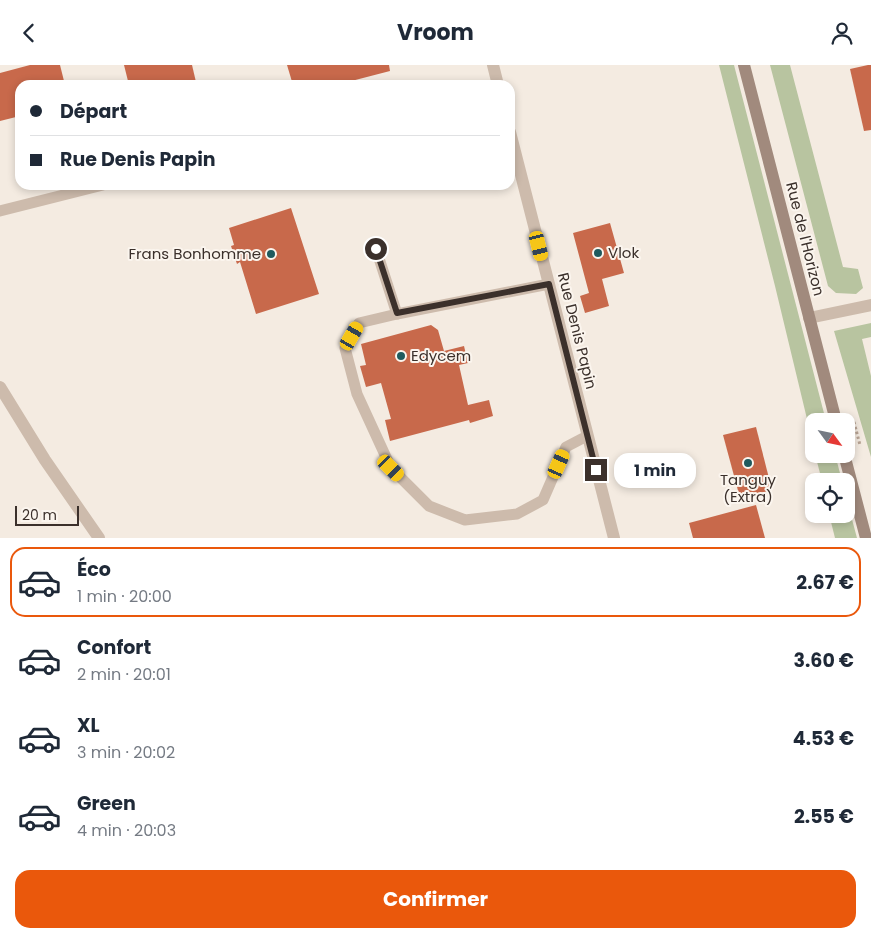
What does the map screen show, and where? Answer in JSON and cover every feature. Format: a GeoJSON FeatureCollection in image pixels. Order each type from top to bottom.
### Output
{"type":"FeatureCollection","features":[{"type":"Feature","properties":{"kind":"main road","name":"Rue de l'Horizon"},"geometry":{"type":"LineString","coordinates":[[744,65],[834,413]]}},
{"type":"Feature","properties":{"kind":"main road"},"geometry":{"type":"LineString","coordinates":[[846,463],[866,538]]}},
{"type":"Feature","properties":{"kind":"street"},"geometry":{"type":"LineString","coordinates":[[493,65],[496,80]]}},
{"type":"Feature","properties":{"kind":"street","name":"Rue Denis Papin"},"geometry":{"type":"LineString","coordinates":[[515,151],[614,538]]}},
{"type":"Feature","properties":{"kind":"street"},"geometry":{"type":"LineString","coordinates":[[809,319],[871,305]]}},
{"type":"Feature","properties":{"kind":"street"},"geometry":{"type":"LineString","coordinates":[[0,387],[45,460],[99,538]]}},
{"type":"Feature","properties":{"kind":"lane"},"geometry":{"type":"LineString","coordinates":[[0,211],[83,190]]}},
{"type":"Feature","properties":{"kind":"lane"},"geometry":{"type":"LineString","coordinates":[[376,249],[397,313]]}},
{"type":"Feature","properties":{"kind":"lane"},"geometry":{"type":"LineString","coordinates":[[549,284],[397,313],[359,323],[345,348],[357,394],[391,468],[429,506],[465,520],[517,514],[543,500],[566,447],[587,436]]}},
{"type":"Feature","properties":{"kind":"green space"},"geometry":{"type":"Polygon","coordinates":[[[719,65],[734,65],[824,413],[806,413],[719,65]]]}},
{"type":"Feature","properties":{"kind":"green space"},"geometry":{"type":"Polygon","coordinates":[[[770,65],[790,65],[843,267],[858,269],[863,288],[856,294],[836,293],[828,286],[770,65]]]}},
{"type":"Feature","properties":{"kind":"green space"},"geometry":{"type":"Polygon","coordinates":[[[871,323],[871,337],[862,339],[871,376],[871,457],[834,331],[871,323]]]}},
{"type":"Feature","properties":{"kind":"green space"},"geometry":{"type":"Polygon","coordinates":[[[817,463],[837,463],[840,473],[820,473],[817,463]]]}},
{"type":"Feature","properties":{"kind":"green space"},"geometry":{"type":"Polygon","coordinates":[[[831,523],[853,523],[857,538],[835,538],[831,523]]]}},
{"type":"Feature","properties":{"kind":"building"},"geometry":{"type":"Polygon","coordinates":[[[30,65],[60,65],[64,80],[15,80],[15,117],[0,121],[0,73],[30,65]]]}},
{"type":"Feature","properties":{"kind":"building"},"geometry":{"type":"Polygon","coordinates":[[[124,65],[192,65],[196,80],[128,80],[124,65]]]}},
{"type":"Feature","properties":{"kind":"building"},"geometry":{"type":"Polygon","coordinates":[[[287,65],[389,65],[390,71],[355,80],[292,80],[287,65]]]}},
{"type":"Feature","properties":{"kind":"building"},"geometry":{"type":"Polygon","coordinates":[[[871,65],[871,130],[864,131],[850,69],[871,65]]]}},
{"type":"Feature","properties":{"kind":"building","name":"Frans Bonhomme"},"geometry":{"type":"Polygon","coordinates":[[[291,208],[319,294],[256,314],[240,262],[237,264],[231,246],[234,245],[229,228],[291,208]]]}},
{"type":"Feature","properties":{"kind":"building","name":"Vlok"},"geometry":{"type":"Polygon","coordinates":[[[610,223],[624,273],[602,279],[609,306],[585,313],[580,296],[589,293],[573,233],[610,223]]]}},
{"type":"Feature","properties":{"kind":"building"},"geometry":{"type":"Polygon","coordinates":[[[431,325],[438,330],[444,351],[464,346],[468,363],[459,365],[468,405],[489,400],[493,416],[470,423],[469,420],[390,441],[385,420],[391,419],[381,383],[366,387],[360,366],[366,365],[361,344],[431,325]]]}},
{"type":"Feature","properties":{"kind":"building","name":"Tanguy (Extra)"},"geometry":{"type":"Polygon","coordinates":[[[756,427],[772,490],[740,498],[723,435],[756,427]]]}},
{"type":"Feature","properties":{"kind":"building"},"geometry":{"type":"Polygon","coordinates":[[[667,462],[671,478],[639,486],[635,470],[667,462]]]}},
{"type":"Feature","properties":{"kind":"building"},"geometry":{"type":"Polygon","coordinates":[[[756,505],[765,538],[693,538],[689,523],[756,505]]]}},
{"type":"Feature","properties":{"kind":"place","name":"Vlok"},"geometry":{"type":"Point","coordinates":[598,253]}},
{"type":"Feature","properties":{"kind":"place","name":"Frans Bonhomme"},"geometry":{"type":"Point","coordinates":[271,254]}},
{"type":"Feature","properties":{"kind":"place","name":"Edycem"},"geometry":{"type":"Point","coordinates":[401,356]}},
{"type":"Feature","properties":{"kind":"place","name":"Tanguy (Extra)"},"geometry":{"type":"Point","coordinates":[748,463]}},
{"type":"Feature","properties":{"kind":"route"},"geometry":{"type":"LineString","coordinates":[[376,249],[397,313],[549,284],[596,470]]}}]}
